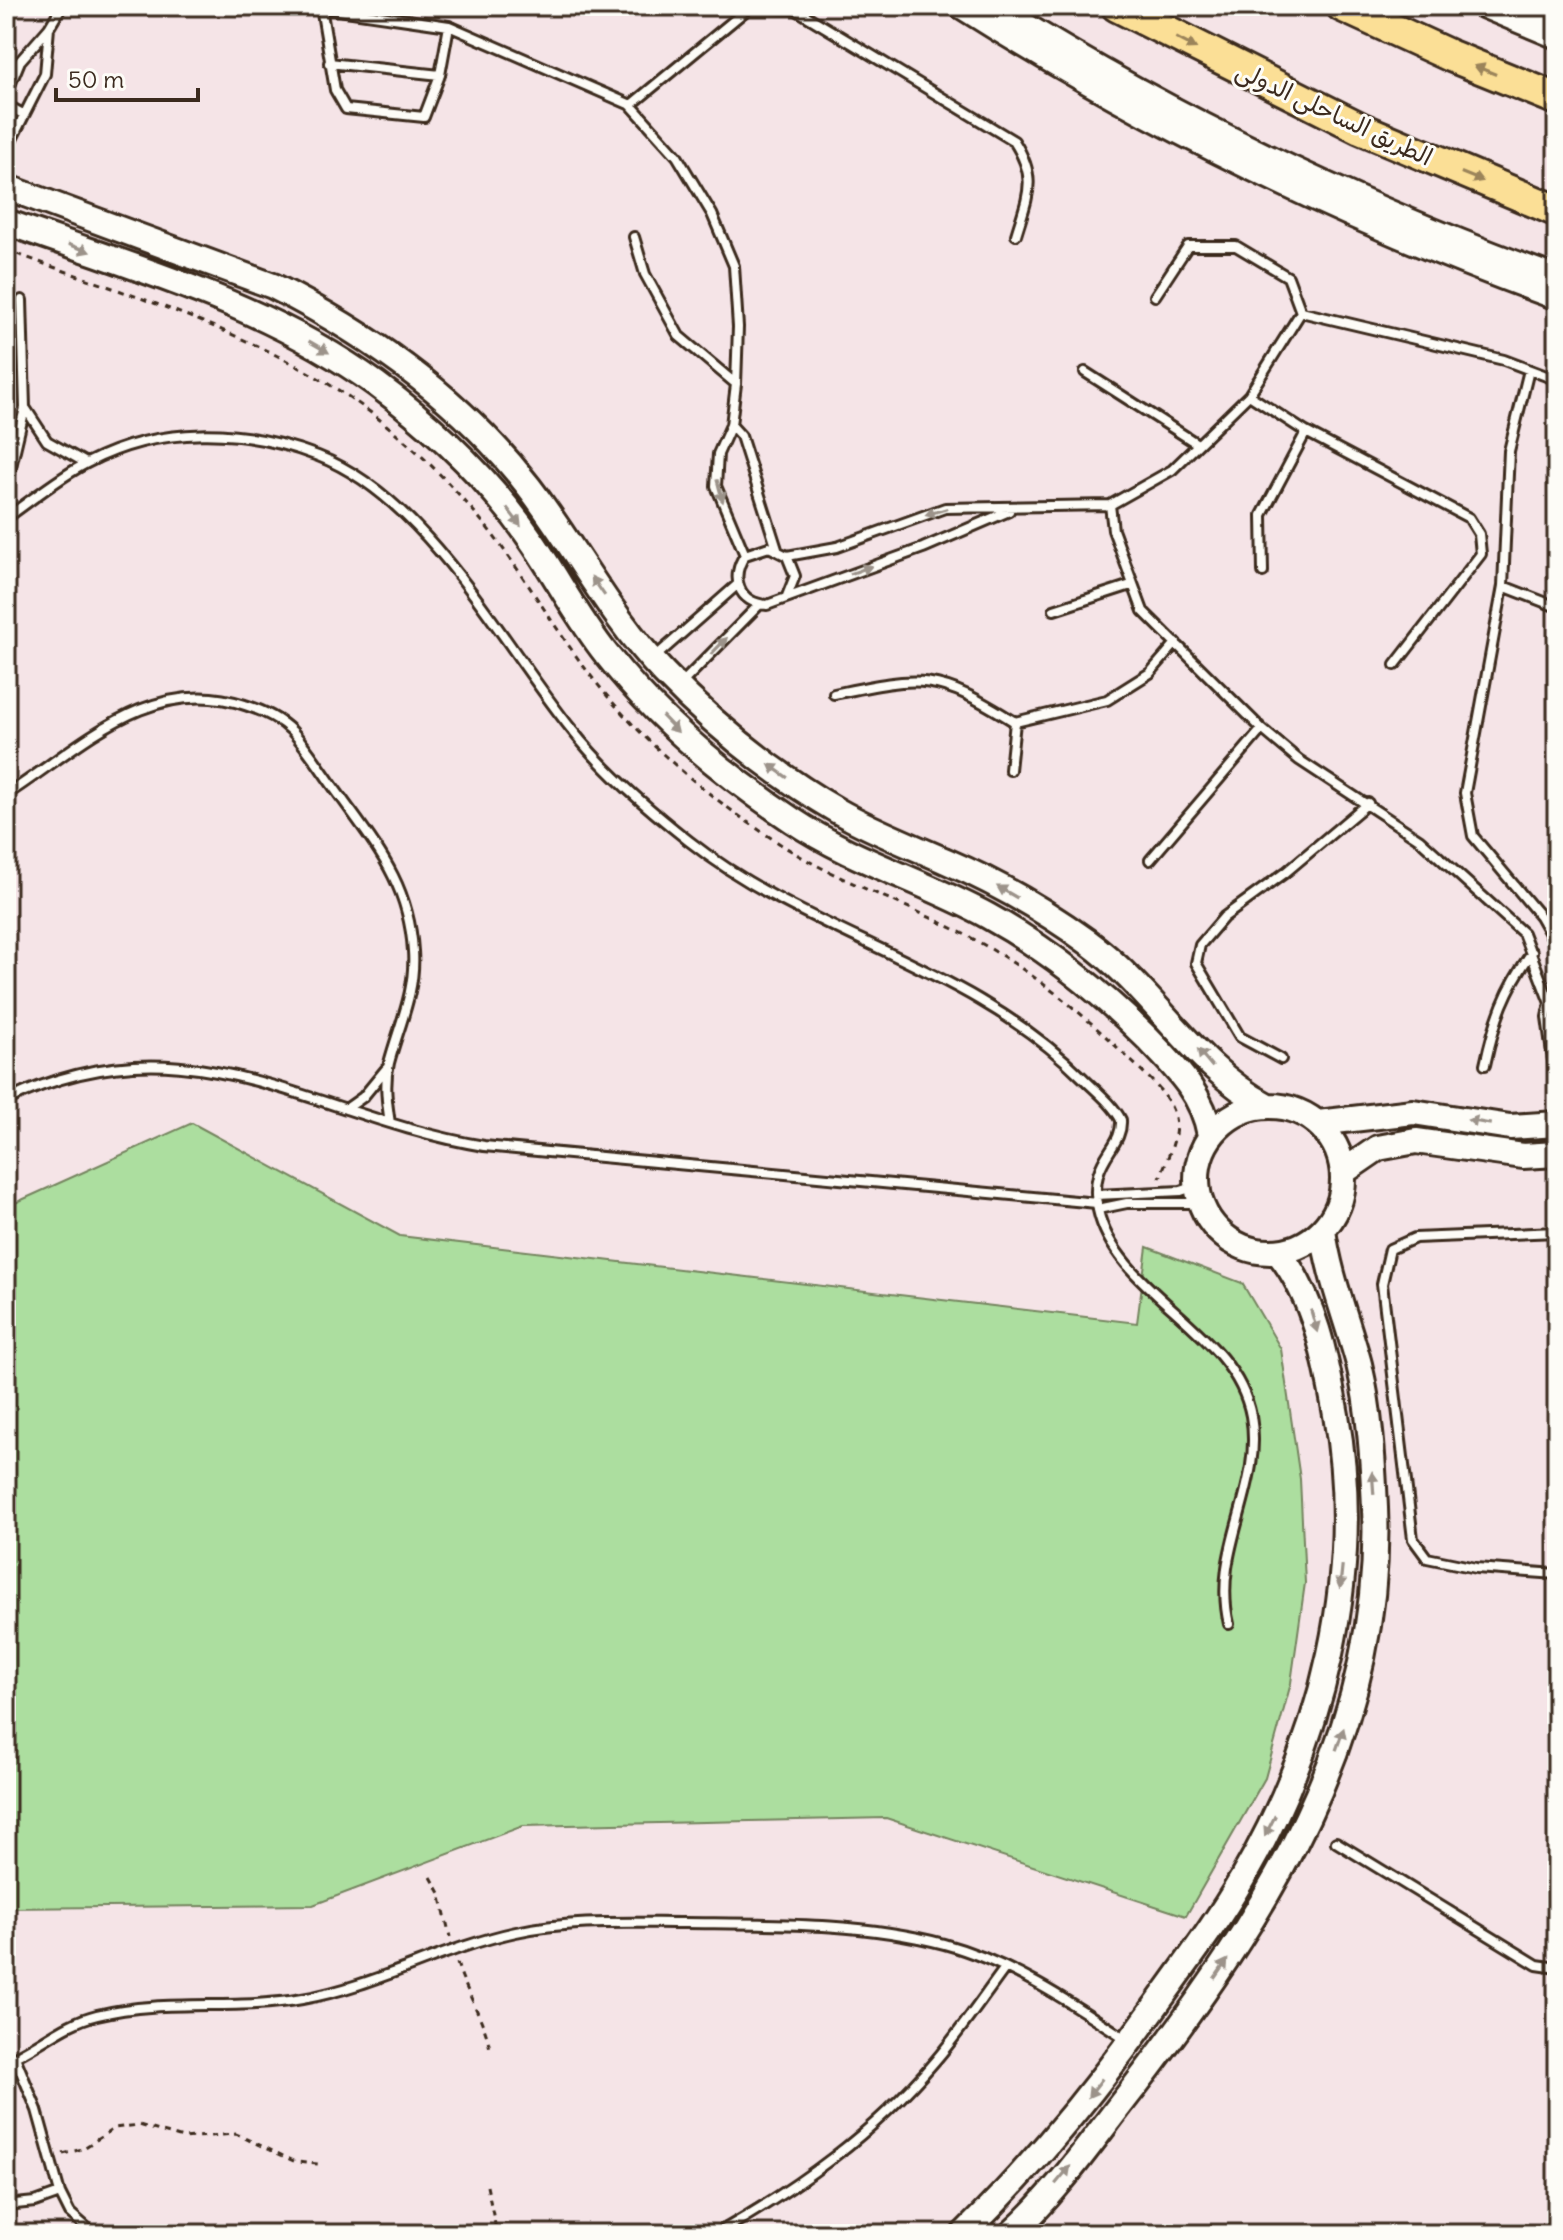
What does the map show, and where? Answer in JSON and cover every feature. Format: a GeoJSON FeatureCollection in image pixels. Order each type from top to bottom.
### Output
{"type":"FeatureCollection","features":[{"type":"Feature","properties":{"kind":"highway","name":"الطريق الساحلى الدولى"},"geometry":{"type":"LineString","coordinates":[[1117,6],[1360,128],[1557,211]]}},
{"type":"Feature","properties":{"kind":"highway"},"geometry":{"type":"LineString","coordinates":[[1342,6],[1557,99]]}},
{"type":"Feature","properties":{"kind":"street"},"geometry":{"type":"LineString","coordinates":[[962,6],[1081,77],[1256,168],[1436,250],[1557,297]]}},
{"type":"Feature","properties":{"kind":"street"},"geometry":{"type":"LineString","coordinates":[[993,6],[1090,62],[1263,153],[1442,234],[1557,279]]}},
{"type":"Feature","properties":{"kind":"street"},"geometry":{"type":"LineString","coordinates":[[1485,6],[1557,36]]}},
{"type":"Feature","properties":{"kind":"street"},"geometry":{"type":"LineString","coordinates":[[1544,6],[1557,11]]}},
{"type":"Feature","properties":{"kind":"street"},"geometry":{"type":"LineString","coordinates":[[6,187],[273,286],[315,307],[394,357],[465,416],[508,462],[665,673],[742,746],[839,812],[984,879],[1090,943],[1163,1010],[1215,1070],[1266,1105],[1302,1113],[1318,1123],[1331,1137],[1343,1172],[1336,1213],[1323,1230],[1295,1248],[1278,1252],[1239,1246],[1209,1221],[1198,1195],[1201,1151],[1210,1135],[1225,1120],[1244,1110],[1266,1105]]}},
{"type":"Feature","properties":{"kind":"street"},"geometry":{"type":"LineString","coordinates":[[6,222],[257,314],[374,383],[444,440],[506,507],[584,625],[641,693],[720,767],[793,820],[853,855],[986,916],[1050,955],[1113,1006],[1181,1074],[1202,1107],[1210,1135]]}},
{"type":"Feature","properties":{"kind":"street"},"geometry":{"type":"LineString","coordinates":[[641,693],[665,673]]}},
{"type":"Feature","properties":{"kind":"street"},"geometry":{"type":"LineString","coordinates":[[1318,1123],[1413,1112],[1510,1127],[1557,1124]]}},
{"type":"Feature","properties":{"kind":"street"},"geometry":{"type":"LineString","coordinates":[[1343,1172],[1378,1148],[1407,1142],[1523,1156],[1557,1154]]}},
{"type":"Feature","properties":{"kind":"street"},"geometry":{"type":"LineString","coordinates":[[1017,2232],[1155,2060],[1221,1971],[1270,1895],[1314,1810],[1342,1736],[1362,1660],[1373,1582],[1375,1510],[1360,1368],[1332,1278],[1323,1230]]}},
{"type":"Feature","properties":{"kind":"street"},"geometry":{"type":"LineString","coordinates":[[964,2234],[1019,2181],[1070,2122],[1242,1879],[1285,1797],[1312,1725],[1331,1652],[1345,1508],[1340,1440],[1329,1373],[1303,1290],[1278,1252]]}},
{"type":"Feature","properties":{"kind":"street"},"geometry":{"type":"LineString","coordinates":[[1242,1879],[1270,1895]]}},
{"type":"Feature","properties":{"kind":"lane"},"geometry":{"type":"LineString","coordinates":[[6,95],[20,61],[49,28],[62,6]]}},
{"type":"Feature","properties":{"kind":"lane"},"geometry":{"type":"LineString","coordinates":[[449,26],[440,75],[424,117],[346,109],[335,90],[316,7],[449,26],[631,105],[677,156],[712,214],[734,266],[738,327],[731,425],[718,454],[716,486],[745,555]]}},
{"type":"Feature","properties":{"kind":"lane"},"geometry":{"type":"LineString","coordinates":[[631,105],[749,7],[795,9],[1014,141],[1027,162],[1031,183],[1016,235]]}},
{"type":"Feature","properties":{"kind":"lane"},"geometry":{"type":"LineString","coordinates":[[6,151],[45,74],[49,28]]}},
{"type":"Feature","properties":{"kind":"lane"},"geometry":{"type":"LineString","coordinates":[[329,63],[440,75]]}},
{"type":"Feature","properties":{"kind":"lane"},"geometry":{"type":"LineString","coordinates":[[6,105],[23,114]]}},
{"type":"Feature","properties":{"kind":"lane"},"geometry":{"type":"LineString","coordinates":[[634,237],[645,274],[679,336],[736,384]]}},
{"type":"Feature","properties":{"kind":"lane"},"geometry":{"type":"LineString","coordinates":[[1155,296],[1188,246],[1236,246],[1288,277],[1301,312]]}},
{"type":"Feature","properties":{"kind":"lane"},"geometry":{"type":"LineString","coordinates":[[6,488],[25,408],[22,300]]}},
{"type":"Feature","properties":{"kind":"lane"},"geometry":{"type":"LineString","coordinates":[[1301,312],[1504,360],[1557,380]]}},
{"type":"Feature","properties":{"kind":"lane"},"geometry":{"type":"LineString","coordinates":[[787,556],[846,545],[945,508],[1110,505],[1172,470],[1196,443],[1249,395],[1301,312]]}},
{"type":"Feature","properties":{"kind":"lane"},"geometry":{"type":"LineString","coordinates":[[1529,370],[1509,451],[1503,586],[1465,793],[1473,836],[1540,916],[1557,946]]}},
{"type":"Feature","properties":{"kind":"lane"},"geometry":{"type":"LineString","coordinates":[[1085,372],[1196,443]]}},
{"type":"Feature","properties":{"kind":"lane"},"geometry":{"type":"LineString","coordinates":[[1249,395],[1306,432],[1469,518],[1479,534],[1481,554],[1395,665]]}},
{"type":"Feature","properties":{"kind":"lane"},"geometry":{"type":"LineString","coordinates":[[25,408],[47,441],[86,463]]}},
{"type":"Feature","properties":{"kind":"lane"},"geometry":{"type":"LineString","coordinates":[[731,425],[741,436],[777,549]]}},
{"type":"Feature","properties":{"kind":"lane"},"geometry":{"type":"LineString","coordinates":[[6,518],[86,463],[143,441],[203,432],[264,438],[322,457],[373,489],[421,529],[575,734],[630,792],[679,833],[758,887],[928,969],[997,1008],[1061,1056],[1121,1120],[1119,1136],[1098,1167],[1097,1202],[1115,1249],[1224,1360],[1240,1385],[1250,1414],[1253,1444],[1249,1474],[1223,1577],[1223,1601],[1229,1624]]}},
{"type":"Feature","properties":{"kind":"lane"},"geometry":{"type":"LineString","coordinates":[[1263,572],[1262,515],[1306,432]]}},
{"type":"Feature","properties":{"kind":"lane"},"geometry":{"type":"LineString","coordinates":[[1110,505],[1113,530],[1143,611],[1262,729],[1299,760],[1368,803],[1449,863],[1523,933],[1554,1006],[1547,1017],[1557,1090]]}},
{"type":"Feature","properties":{"kind":"lane"},"geometry":{"type":"LineString","coordinates":[[665,673],[759,605],[774,604],[787,596],[923,548],[1013,509]]}},
{"type":"Feature","properties":{"kind":"lane"},"geometry":{"type":"LineString","coordinates":[[665,673],[737,585],[739,563],[745,555],[760,547],[777,549],[787,556],[795,576],[787,596]]}},
{"type":"Feature","properties":{"kind":"lane"},"geometry":{"type":"LineString","coordinates":[[737,585],[746,598],[759,605]]}},
{"type":"Feature","properties":{"kind":"lane"},"geometry":{"type":"LineString","coordinates":[[1054,610],[1131,585]]}},
{"type":"Feature","properties":{"kind":"lane"},"geometry":{"type":"LineString","coordinates":[[1503,586],[1557,607]]}},
{"type":"Feature","properties":{"kind":"lane"},"geometry":{"type":"LineString","coordinates":[[834,694],[902,679],[946,684],[971,694],[1015,722],[1107,700],[1150,673],[1176,643]]}},
{"type":"Feature","properties":{"kind":"lane"},"geometry":{"type":"LineString","coordinates":[[6,795],[121,717],[155,702],[190,696],[226,698],[261,710],[291,730],[391,866],[409,913],[413,954],[410,1002],[388,1065],[377,1082],[346,1109]]}},
{"type":"Feature","properties":{"kind":"lane"},"geometry":{"type":"LineString","coordinates":[[1010,770],[1015,722]]}},
{"type":"Feature","properties":{"kind":"lane"},"geometry":{"type":"LineString","coordinates":[[1150,860],[1262,729]]}},
{"type":"Feature","properties":{"kind":"lane"},"geometry":{"type":"LineString","coordinates":[[1281,1059],[1240,1037],[1196,963],[1200,945],[1224,917],[1286,872],[1368,803]]}},
{"type":"Feature","properties":{"kind":"lane"},"geometry":{"type":"LineString","coordinates":[[1485,1065],[1493,1026],[1508,986],[1532,952]]}},
{"type":"Feature","properties":{"kind":"lane"},"geometry":{"type":"LineString","coordinates":[[6,1101],[29,1089],[86,1072],[145,1065],[204,1067],[262,1080],[434,1138],[484,1146],[1097,1202],[1127,1203],[1198,1195]]}},
{"type":"Feature","properties":{"kind":"lane"},"geometry":{"type":"LineString","coordinates":[[388,1065],[390,1123]]}},
{"type":"Feature","properties":{"kind":"lane"},"geometry":{"type":"LineString","coordinates":[[1097,1202],[1181,1191],[1198,1195]]}},
{"type":"Feature","properties":{"kind":"lane"},"geometry":{"type":"LineString","coordinates":[[1557,1232],[1415,1238],[1390,1249],[1382,1284],[1413,1539],[1427,1558],[1476,1568],[1557,1574]]}},
{"type":"Feature","properties":{"kind":"lane"},"geometry":{"type":"LineString","coordinates":[[1336,1842],[1537,1965],[1557,1968]]}},
{"type":"Feature","properties":{"kind":"lane"},"geometry":{"type":"LineString","coordinates":[[94,2234],[70,2213],[60,2193],[52,2157],[10,2059],[52,2033],[93,2016],[137,2006],[249,2005],[302,1999],[353,1987],[453,1948],[518,1931],[584,1924],[734,1924],[886,1931],[947,1945],[1005,1968],[1060,1996],[1130,2041]]}},
{"type":"Feature","properties":{"kind":"lane"},"geometry":{"type":"LineString","coordinates":[[716,2234],[775,2201],[834,2160],[888,2112],[936,2060],[1005,1968]]}},
{"type":"Feature","properties":{"kind":"lane"},"geometry":{"type":"LineString","coordinates":[[6,2205],[35,2202],[60,2193]]}},
{"type":"Feature","properties":{"kind":"path"},"geometry":{"type":"LineString","coordinates":[[52,2157],[82,2149],[115,2128],[139,2125],[183,2138],[236,2134],[296,2162],[318,2164]]}},
{"type":"Feature","properties":{"kind":"path"},"geometry":{"type":"LineString","coordinates":[[487,2186],[497,2234]]}},
{"type":"Feature","properties":{"kind":"green space"},"geometry":{"type":"Polygon","coordinates":[[[192,1123],[400,1236],[1137,1323],[1147,1247],[1242,1283],[1281,1349],[1300,1479],[1305,1583],[1291,1683],[1265,1778],[1186,1916],[886,1818],[523,1826],[313,1905],[6,1908],[6,1207],[192,1123]]]}}]}
